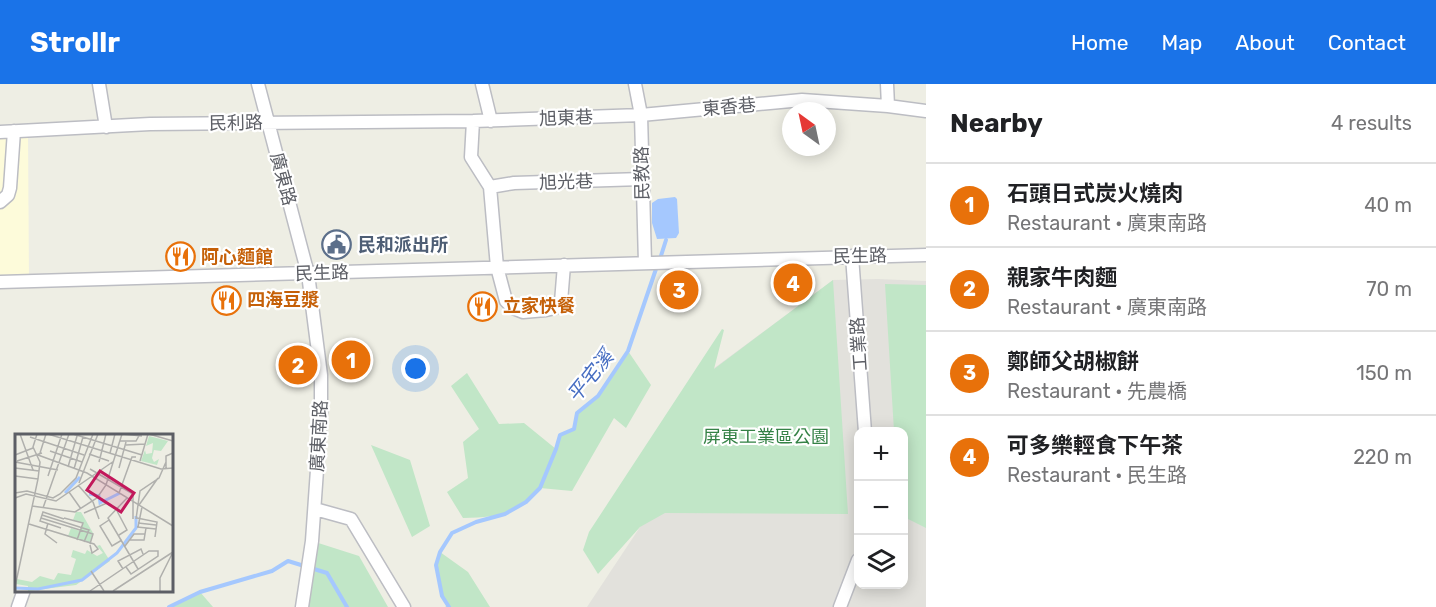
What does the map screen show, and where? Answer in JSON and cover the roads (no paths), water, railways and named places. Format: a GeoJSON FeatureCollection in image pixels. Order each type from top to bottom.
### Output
{"type":"FeatureCollection","features":[{"type":"Feature","properties":{"kind":"street"},"geometry":{"type":"LineString","coordinates":[[99,84],[106,127]]}},
{"type":"Feature","properties":{"kind":"street","name":"廣東路"},"geometry":{"type":"LineString","coordinates":[[258,84],[308,274]]}},
{"type":"Feature","properties":{"kind":"street"},"geometry":{"type":"LineString","coordinates":[[482,84],[491,121]]}},
{"type":"Feature","properties":{"kind":"street","name":"民教路"},"geometry":{"type":"LineString","coordinates":[[635,84],[641,115],[645,263]]}},
{"type":"Feature","properties":{"kind":"street"},"geometry":{"type":"LineString","coordinates":[[887,84],[888,106]]}},
{"type":"Feature","properties":{"kind":"street","name":"東香巷"},"geometry":{"type":"LineString","coordinates":[[641,115],[802,100],[926,111]]}},
{"type":"Feature","properties":{"kind":"street","name":"旭東巷"},"geometry":{"type":"LineString","coordinates":[[473,121],[641,115]]}},
{"type":"Feature","properties":{"kind":"street"},"geometry":{"type":"LineString","coordinates":[[473,121],[471,157],[490,187],[497,267],[506,300],[513,308],[524,312],[555,308],[561,302],[564,265]]}},
{"type":"Feature","properties":{"kind":"street","name":"民利路"},"geometry":{"type":"LineString","coordinates":[[0,132],[268,122],[473,121]]}},
{"type":"Feature","properties":{"kind":"street"},"geometry":{"type":"LineString","coordinates":[[0,202],[8,195],[10,188],[14,131]]}},
{"type":"Feature","properties":{"kind":"street","name":"旭光巷"},"geometry":{"type":"LineString","coordinates":[[490,187],[514,183],[642,179]]}},
{"type":"Feature","properties":{"kind":"street","name":"民生路"},"geometry":{"type":"LineString","coordinates":[[0,282],[926,255]]}},
{"type":"Feature","properties":{"kind":"street","name":"工業路"},"geometry":{"type":"LineString","coordinates":[[852,256],[865,427]]}},
{"type":"Feature","properties":{"kind":"street","name":"廣東南路"},"geometry":{"type":"LineString","coordinates":[[302,607],[315,509],[321,413],[321,375],[308,274]]}},
{"type":"Feature","properties":{"kind":"street"},"geometry":{"type":"LineString","coordinates":[[315,509],[351,519],[404,607]]}},
{"type":"Feature","properties":{"kind":"street"},"geometry":{"type":"LineString","coordinates":[[840,607],[854,570]]}},
{"type":"Feature","properties":{"kind":"street"},"geometry":{"type":"LineString","coordinates":[[18,607],[24,592]]}},
{"type":"Feature","properties":{"kind":"water"},"geometry":{"type":"Polygon","coordinates":[[[675,197],[679,233],[676,238],[657,239],[652,223],[652,203],[658,199],[675,197]]]}},
{"type":"Feature","properties":{"kind":"waterway","name":"平宅溪"},"geometry":{"type":"LineString","coordinates":[[660,259],[666,240]]}},
{"type":"Feature","properties":{"kind":"waterway","name":"平宅溪"},"geometry":{"type":"LineString","coordinates":[[449,607],[442,596],[436,565],[440,552],[452,533],[476,522],[505,514],[526,502],[540,488],[560,435],[574,429],[577,413],[598,396],[628,351],[657,266]]}},
{"type":"Feature","properties":{"kind":"waterway","name":"平宅溪"},"geometry":{"type":"LineString","coordinates":[[169,607],[200,592],[272,571],[288,561],[327,573],[347,607]]}},
{"type":"Feature","properties":{"kind":"place","name":"民和派出所"},"geometry":{"type":"Point","coordinates":[337,245]}},
{"type":"Feature","properties":{"kind":"place","name":"阿心麵館"},"geometry":{"type":"Point","coordinates":[180,257]}},
{"type":"Feature","properties":{"kind":"place","name":"可多樂輕食下午茶"},"geometry":{"type":"Point","coordinates":[793,283]}},
{"type":"Feature","properties":{"kind":"place","name":"鄭師父胡椒餅"},"geometry":{"type":"Point","coordinates":[679,290]}},
{"type":"Feature","properties":{"kind":"place","name":"四海豆漿"},"geometry":{"type":"Point","coordinates":[226,300]}},
{"type":"Feature","properties":{"kind":"place","name":"立家快餐"},"geometry":{"type":"Point","coordinates":[482,306]}},
{"type":"Feature","properties":{"kind":"place","name":"石頭日式炭火燒肉"},"geometry":{"type":"Point","coordinates":[351,360]}},
{"type":"Feature","properties":{"kind":"place","name":"親家牛肉麵"},"geometry":{"type":"Point","coordinates":[298,365]}},
{"type":"Feature","properties":{"kind":"park label","name":"屏東工業區公園"},"geometry":{"type":"Point","coordinates":[766,437]}}]}
